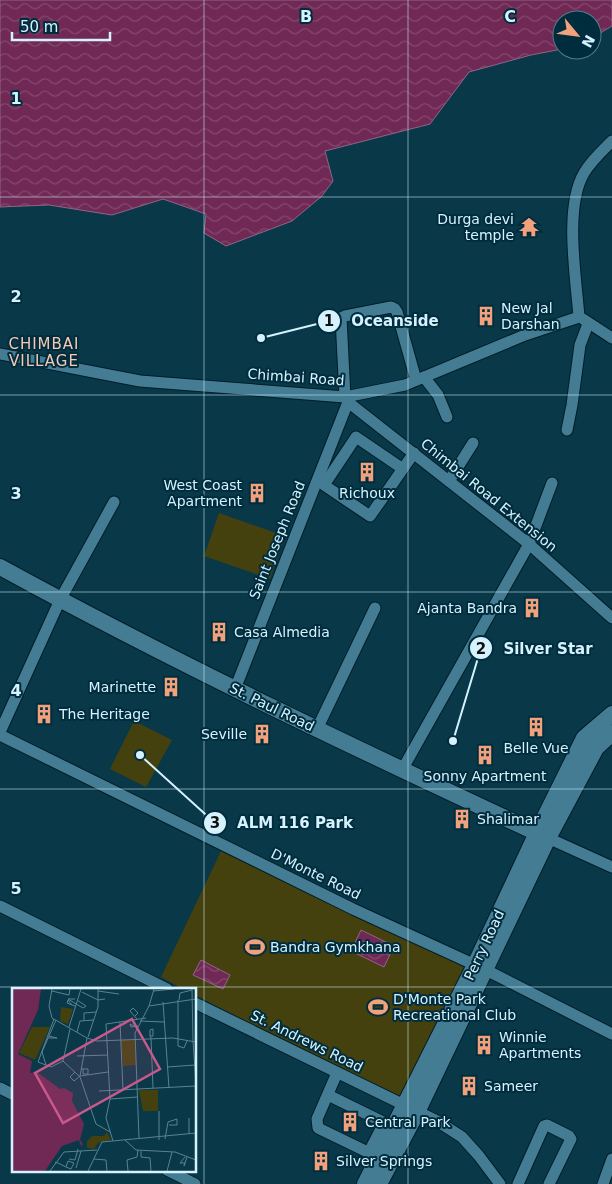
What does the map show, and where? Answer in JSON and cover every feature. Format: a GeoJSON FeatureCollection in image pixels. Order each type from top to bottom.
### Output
{"type":"FeatureCollection","features":[{"type":"Feature","properties":{"kind":"main road","name":"St. Paul Road"},"geometry":{"type":"LineString","coordinates":[[0,567],[60,600],[235,689],[542,836]]}},
{"type":"Feature","properties":{"kind":"main road","name":"Perry Road"},"geometry":{"type":"LineString","coordinates":[[365,1184],[379,1157],[411,1109],[481,967],[542,836],[584,738],[612,714]]}},
{"type":"Feature","properties":{"kind":"main road","name":"Perry Road"},"geometry":{"type":"LineString","coordinates":[[542,836],[596,748],[612,733]]}},
{"type":"Feature","properties":{"kind":"main road","name":"Perry Road"},"geometry":{"type":"LineString","coordinates":[[379,1157],[379,1184]]}},
{"type":"Feature","properties":{"kind":"street"},"geometry":{"type":"LineString","coordinates":[[567,430],[584,320],[573,222],[576,193],[584,174],[593,161],[612,141]]}},
{"type":"Feature","properties":{"kind":"street"},"geometry":{"type":"LineString","coordinates":[[347,400],[341,318],[391,307],[398,312],[420,378],[438,395],[448,417]]}},
{"type":"Feature","properties":{"kind":"street"},"geometry":{"type":"LineString","coordinates":[[584,320],[612,338]]}},
{"type":"Feature","properties":{"kind":"street","name":"Chimbai Road"},"geometry":{"type":"LineString","coordinates":[[0,354],[140,381],[347,400],[405,384],[526,334],[584,320]]}},
{"type":"Feature","properties":{"kind":"street","name":"Chimbai Road Extension"},"geometry":{"type":"LineString","coordinates":[[347,400],[529,544],[612,618]]}},
{"type":"Feature","properties":{"kind":"street","name":"Saint Joseph Road"},"geometry":{"type":"LineString","coordinates":[[235,689],[320,483],[347,400]]}},
{"type":"Feature","properties":{"kind":"street"},"geometry":{"type":"LineString","coordinates":[[403,469],[356,436],[320,483],[370,516],[403,469],[414,453]]}},
{"type":"Feature","properties":{"kind":"street"},"geometry":{"type":"LineString","coordinates":[[449,480],[473,444]]}},
{"type":"Feature","properties":{"kind":"street"},"geometry":{"type":"LineString","coordinates":[[402,770],[529,544],[552,483]]}},
{"type":"Feature","properties":{"kind":"street"},"geometry":{"type":"LineString","coordinates":[[0,734],[60,600],[114,502]]}},
{"type":"Feature","properties":{"kind":"street"},"geometry":{"type":"LineString","coordinates":[[317,729],[375,608]]}},
{"type":"Feature","properties":{"kind":"street","name":"D'Monte Road"},"geometry":{"type":"LineString","coordinates":[[0,734],[353,909],[481,967],[612,1034]]}},
{"type":"Feature","properties":{"kind":"street"},"geometry":{"type":"LineString","coordinates":[[542,836],[612,867]]}},
{"type":"Feature","properties":{"kind":"street"},"geometry":{"type":"LineString","coordinates":[[0,906],[165,988]]}},
{"type":"Feature","properties":{"kind":"street","name":"St. Andrews Road"},"geometry":{"type":"LineString","coordinates":[[196,1003],[437,1121],[462,1137],[500,1184]]}},
{"type":"Feature","properties":{"kind":"street"},"geometry":{"type":"LineString","coordinates":[[328,1095],[383,1122],[379,1157],[318,1128],[317,1119],[338,1073]]}},
{"type":"Feature","properties":{"kind":"street"},"geometry":{"type":"LineString","coordinates":[[0,1088],[12,1094]]}},
{"type":"Feature","properties":{"kind":"street"},"geometry":{"type":"LineString","coordinates":[[522,1183],[544,1126],[547,1125],[569,1136],[571,1139],[549,1184]]}},
{"type":"Feature","properties":{"kind":"street"},"geometry":{"type":"LineString","coordinates":[[603,1184],[612,1159]]}},
{"type":"Feature","properties":{"kind":"street"},"geometry":{"type":"LineString","coordinates":[[171,1172],[195,1184]]}},
{"type":"Feature","properties":{"kind":"shaded area"},"geometry":{"type":"Polygon","coordinates":[[[219,513],[285,536],[270,579],[204,556],[219,513]]]}},
{"type":"Feature","properties":{"kind":"shaded area"},"geometry":{"type":"Polygon","coordinates":[[[134,721],[172,740],[146,787],[110,769],[134,721]]]}},
{"type":"Feature","properties":{"kind":"shaded area"},"geometry":{"type":"Polygon","coordinates":[[[221,851],[470,970],[402,1102],[196,996],[196,988],[181,988],[161,977],[221,851]]]}},
{"type":"Feature","properties":{"kind":"water"},"geometry":{"type":"Polygon","coordinates":[[[0,0],[612,0],[612,26],[602,32],[602,10],[552,10],[552,51],[469,72],[430,124],[325,151],[333,181],[322,196],[292,221],[226,246],[204,233],[206,214],[163,199],[112,215],[49,205],[0,207],[0,0]]]}},
{"type":"Feature","properties":{"kind":"water"},"geometry":{"type":"Polygon","coordinates":[[[361,930],[394,946],[384,967],[351,951],[361,930]]]}},
{"type":"Feature","properties":{"kind":"water"},"geometry":{"type":"Polygon","coordinates":[[[201,960],[230,975],[223,989],[193,975],[201,960]]]}},
{"type":"Feature","properties":{"kind":"place","name":"Durga devi temple"},"geometry":{"type":"Point","coordinates":[529,227]}},
{"type":"Feature","properties":{"kind":"place","name":"New Jal Darshan"},"geometry":{"type":"Point","coordinates":[486,316]}},
{"type":"Feature","properties":{"kind":"place","name":"Oceanside"},"geometry":{"type":"Point","coordinates":[261,338]}},
{"type":"Feature","properties":{"kind":"place","name":"Richoux"},"geometry":{"type":"Point","coordinates":[367,472]}},
{"type":"Feature","properties":{"kind":"place","name":"West Coast Apartment"},"geometry":{"type":"Point","coordinates":[257,493]}},
{"type":"Feature","properties":{"kind":"place","name":"Ajanta Bandra"},"geometry":{"type":"Point","coordinates":[532,608]}},
{"type":"Feature","properties":{"kind":"place","name":"Casa Almedia"},"geometry":{"type":"Point","coordinates":[219,632]}},
{"type":"Feature","properties":{"kind":"place","name":"Marinette"},"geometry":{"type":"Point","coordinates":[171,687]}},
{"type":"Feature","properties":{"kind":"place","name":"The Heritage"},"geometry":{"type":"Point","coordinates":[44,714]}},
{"type":"Feature","properties":{"kind":"place","name":"Belle Vue"},"geometry":{"type":"Point","coordinates":[536,727]}},
{"type":"Feature","properties":{"kind":"place","name":"Seville"},"geometry":{"type":"Point","coordinates":[262,734]}},
{"type":"Feature","properties":{"kind":"place","name":"Silver Star"},"geometry":{"type":"Point","coordinates":[453,741]}},
{"type":"Feature","properties":{"kind":"place","name":"ALM 116 Park"},"geometry":{"type":"Point","coordinates":[140,755]}},
{"type":"Feature","properties":{"kind":"place","name":"Sonny Apartment"},"geometry":{"type":"Point","coordinates":[485,755]}},
{"type":"Feature","properties":{"kind":"place","name":"Shalimar"},"geometry":{"type":"Point","coordinates":[462,819]}},
{"type":"Feature","properties":{"kind":"place","name":"Bandra Gymkhana"},"geometry":{"type":"Point","coordinates":[255,947]}},
{"type":"Feature","properties":{"kind":"place","name":"D'Monte Park Recreational Club"},"geometry":{"type":"Point","coordinates":[378,1007]}},
{"type":"Feature","properties":{"kind":"place","name":"Winnie Apartments"},"geometry":{"type":"Point","coordinates":[484,1045]}},
{"type":"Feature","properties":{"kind":"place","name":"Sameer"},"geometry":{"type":"Point","coordinates":[469,1086]}},
{"type":"Feature","properties":{"kind":"place","name":"Central Park"},"geometry":{"type":"Point","coordinates":[350,1122]}},
{"type":"Feature","properties":{"kind":"place","name":"Silver Springs"},"geometry":{"type":"Point","coordinates":[321,1161]}},
{"type":"Feature","properties":{"kind":"district","name":"CHIMBAI VILLAGE"},"geometry":{"type":"Point","coordinates":[44,352]}}]}
